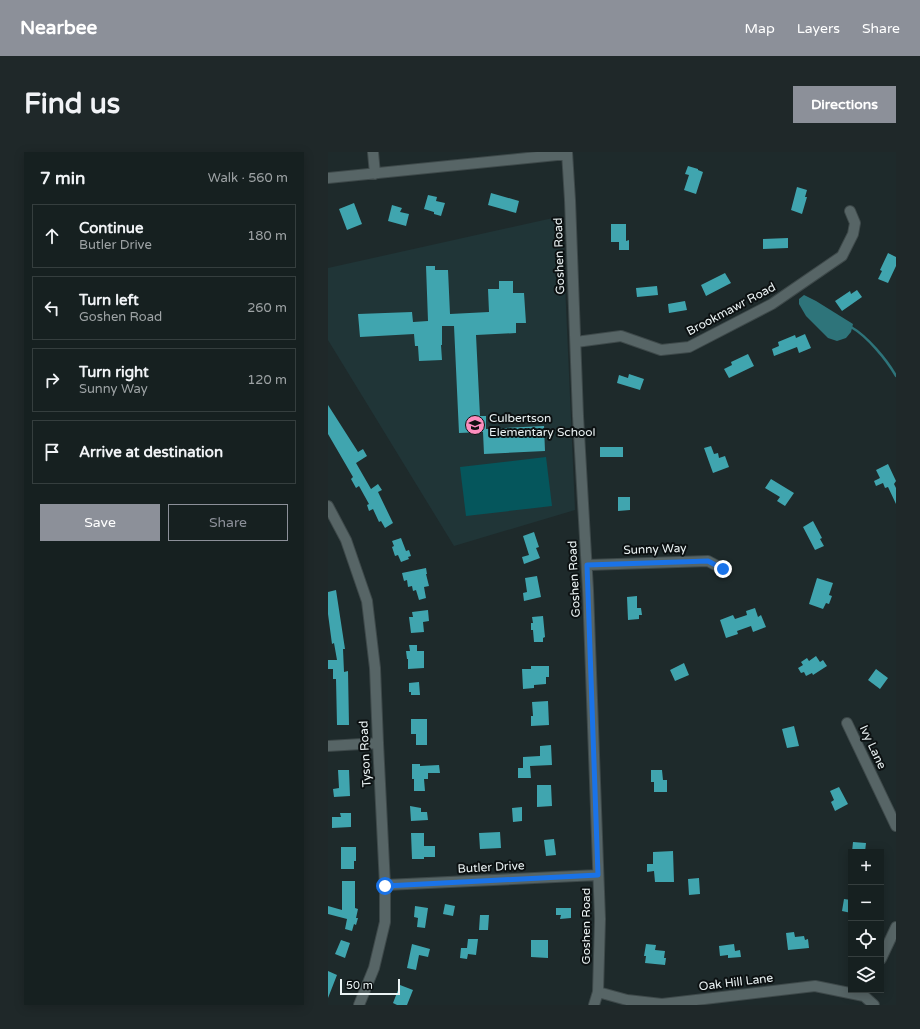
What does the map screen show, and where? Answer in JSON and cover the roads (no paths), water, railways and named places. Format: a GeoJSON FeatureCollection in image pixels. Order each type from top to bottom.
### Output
{"type":"FeatureCollection","features":[{"type":"Feature","properties":{"kind":"street"},"geometry":{"type":"LineString","coordinates":[[373,152],[375,174]]}},
{"type":"Feature","properties":{"kind":"street"},"geometry":{"type":"LineString","coordinates":[[328,178],[567,153]]}},
{"type":"Feature","properties":{"kind":"street","name":"Goshen Road"},"geometry":{"type":"LineString","coordinates":[[567,153],[578,416],[587,565],[600,919],[598,992],[594,1005]]}},
{"type":"Feature","properties":{"kind":"street","name":"Brookmawr Road"},"geometry":{"type":"LineString","coordinates":[[576,342],[621,336],[661,350],[689,347],[772,304],[842,256],[853,234],[855,224],[850,211]]}},
{"type":"Feature","properties":{"kind":"street","name":"Tyson Road"},"geometry":{"type":"LineString","coordinates":[[328,506],[346,540],[366,601],[375,668],[385,886],[385,922],[374,968],[358,1005]]}},
{"type":"Feature","properties":{"kind":"street","name":"Sunny Way"},"geometry":{"type":"LineString","coordinates":[[587,565],[708,561],[723,569]]}},
{"type":"Feature","properties":{"kind":"street","name":"Ivy Lane"},"geometry":{"type":"LineString","coordinates":[[847,723],[896,826]]}},
{"type":"Feature","properties":{"kind":"street"},"geometry":{"type":"LineString","coordinates":[[328,746],[378,743]]}},
{"type":"Feature","properties":{"kind":"street","name":"Butler Drive"},"geometry":{"type":"LineString","coordinates":[[385,886],[598,875]]}},
{"type":"Feature","properties":{"kind":"street"},"geometry":{"type":"LineString","coordinates":[[882,957],[896,927]]}},
{"type":"Feature","properties":{"kind":"street","name":"Oak Hill Lane"},"geometry":{"type":"LineString","coordinates":[[598,992],[627,1000],[662,1004],[815,986],[848,991]]}},
{"type":"Feature","properties":{"kind":"street","name":"Oak Hill Lane"},"geometry":{"type":"LineString","coordinates":[[865,993],[874,1005]]}},
{"type":"Feature","properties":{"kind":"waterway"},"geometry":{"type":"LineString","coordinates":[[851,327],[864,336],[876,349],[896,376]]}},
{"type":"Feature","properties":{"kind":"place","name":"Culbertson Elementary School"},"geometry":{"type":"Point","coordinates":[475,425]}}]}
